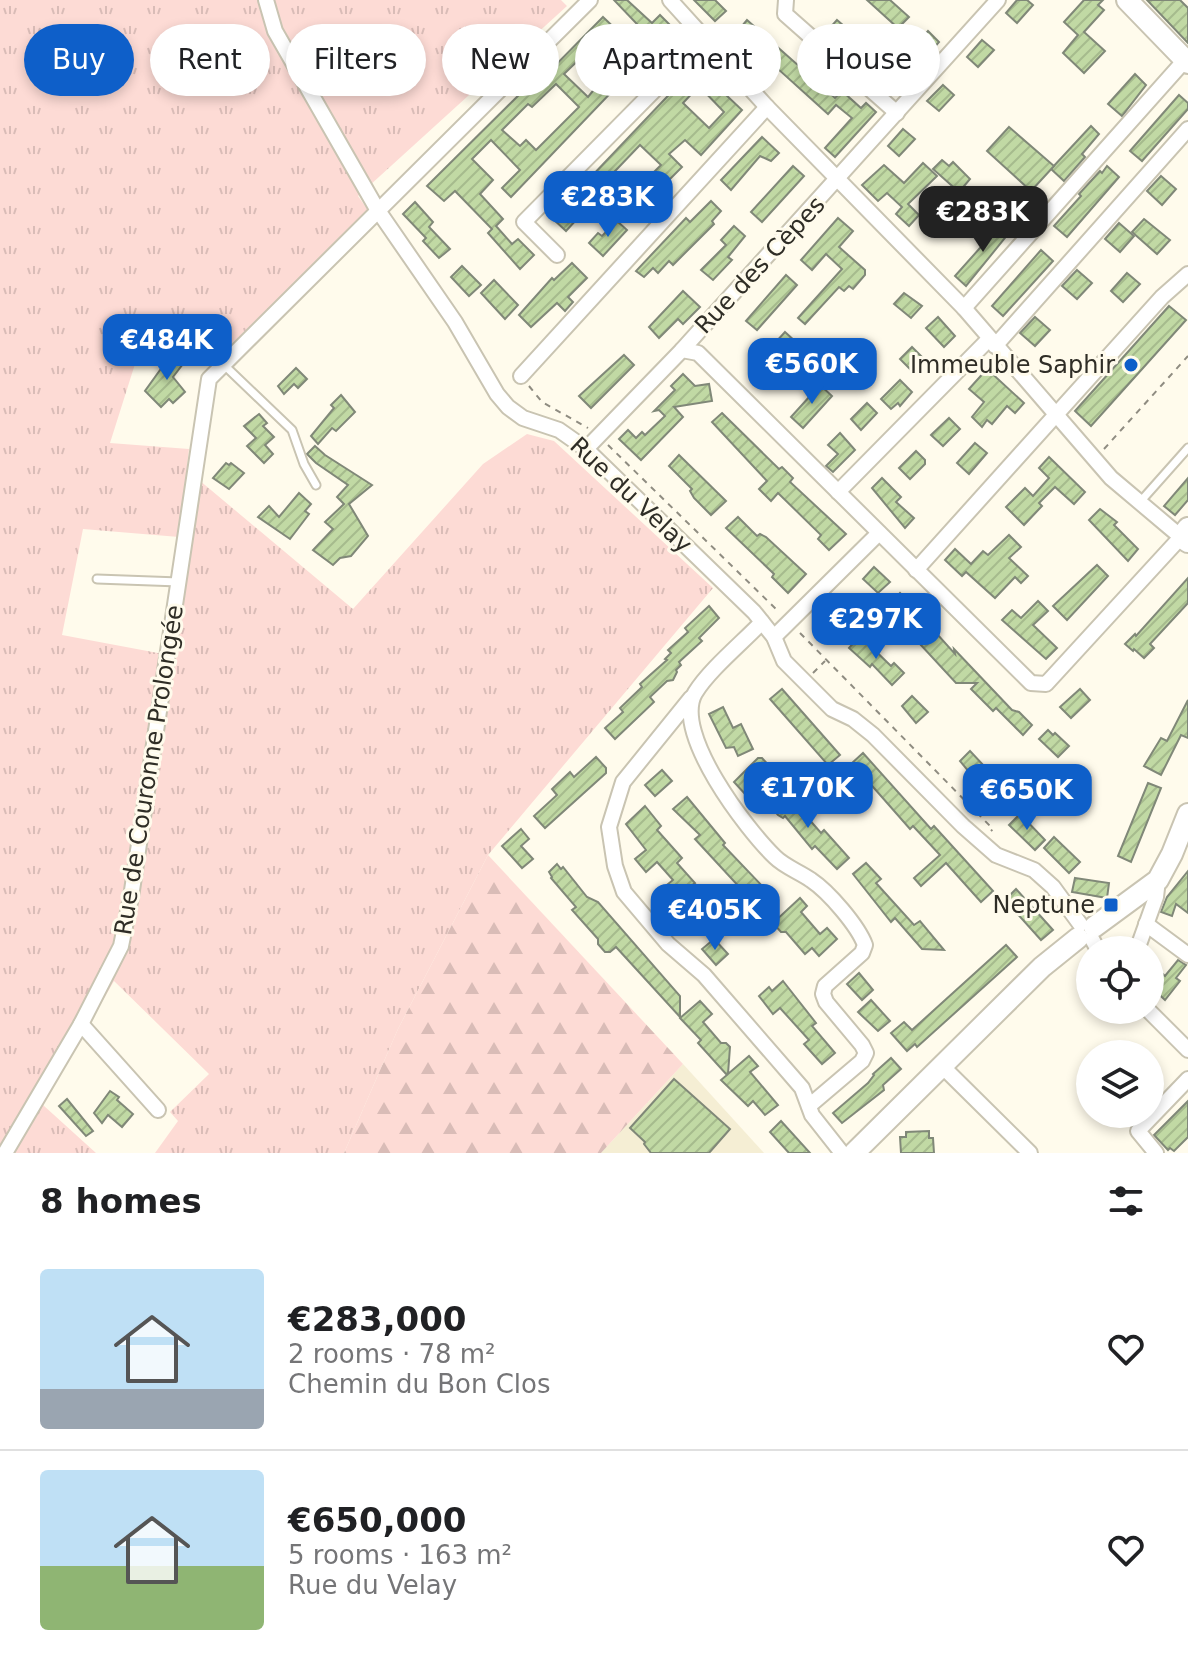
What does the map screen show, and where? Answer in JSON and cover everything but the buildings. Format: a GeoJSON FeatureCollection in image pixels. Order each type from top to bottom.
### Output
{"type":"FeatureCollection","features":[{"type":"Feature","properties":{"kind":"street","name":"Rue du Velay"},"geometry":{"type":"LineString","coordinates":[[266,0],[275,31],[377,209],[455,322],[487,379],[508,407],[523,418],[559,430],[586,449],[762,622],[774,637],[784,661],[804,682],[832,709],[853,719],[873,735],[996,855],[1034,870],[1053,887],[1088,936]]}},
{"type":"Feature","properties":{"kind":"street","name":"Rue de Couronne Prolongée"},"geometry":{"type":"LineString","coordinates":[[5,1153],[81,1024],[121,946],[209,379],[590,0]]}},
{"type":"Feature","properties":{"kind":"street"},"geometry":{"type":"LineString","coordinates":[[670,0],[693,24]]}},
{"type":"Feature","properties":{"kind":"street"},"geometry":{"type":"LineString","coordinates":[[786,0],[785,14],[897,113]]}},
{"type":"Feature","properties":{"kind":"street","name":"Rue des Cèpes"},"geometry":{"type":"LineString","coordinates":[[586,449],[838,180],[998,0]]}},
{"type":"Feature","properties":{"kind":"street"},"geometry":{"type":"LineString","coordinates":[[964,308],[1187,62],[1127,0]]}},
{"type":"Feature","properties":{"kind":"street"},"geometry":{"type":"LineString","coordinates":[[557,255],[524,222],[649,96]]}},
{"type":"Feature","properties":{"kind":"street"},"geometry":{"type":"LineString","coordinates":[[682,350],[698,353],[1031,683],[1046,684],[1186,536],[1111,478],[964,308],[757,96]]}},
{"type":"Feature","properties":{"kind":"street"},"geometry":{"type":"LineString","coordinates":[[521,376],[767,107]]}},
{"type":"Feature","properties":{"kind":"street"},"geometry":{"type":"LineString","coordinates":[[838,492],[992,342],[1188,129]]}},
{"type":"Feature","properties":{"kind":"street"},"geometry":{"type":"LineString","coordinates":[[916,570],[1162,297],[1188,274]]}},
{"type":"Feature","properties":{"kind":"street"},"geometry":{"type":"LineString","coordinates":[[774,637],[879,533]]}},
{"type":"Feature","properties":{"kind":"street"},"geometry":{"type":"LineString","coordinates":[[762,622],[694,695],[623,782],[609,827],[615,866],[624,892],[668,944],[704,975],[802,1088],[809,1106],[842,1153]]}},
{"type":"Feature","properties":{"kind":"street"},"geometry":{"type":"LineString","coordinates":[[694,695],[690,717],[706,765],[736,813],[776,859],[813,881],[826,893],[865,945],[862,953],[825,986],[823,994],[866,1053],[862,1061],[809,1106]]}},
{"type":"Feature","properties":{"kind":"street"},"geometry":{"type":"LineString","coordinates":[[1142,936],[1156,897],[1158,880],[1188,814]]}},
{"type":"Feature","properties":{"kind":"street"},"geometry":{"type":"LineString","coordinates":[[1088,936],[1158,880]]}},
{"type":"Feature","properties":{"kind":"street"},"geometry":{"type":"LineString","coordinates":[[1146,924],[1188,955]]}},
{"type":"Feature","properties":{"kind":"street"},"geometry":{"type":"LineString","coordinates":[[854,1153],[1042,967],[1076,944]]}},
{"type":"Feature","properties":{"kind":"street"},"geometry":{"type":"LineString","coordinates":[[81,1024],[158,1110]]}},
{"type":"Feature","properties":{"kind":"street"},"geometry":{"type":"LineString","coordinates":[[1162,1024],[1188,1050]]}},
{"type":"Feature","properties":{"kind":"street"},"geometry":{"type":"LineString","coordinates":[[942,1066],[1030,1153]]}},
{"type":"Feature","properties":{"kind":"street"},"geometry":{"type":"LineString","coordinates":[[1156,1153],[1138,1131],[1188,1079]]}},
{"type":"Feature","properties":{"kind":"lane"},"geometry":{"type":"LineString","coordinates":[[223,364],[292,430],[304,464],[316,485]]}},
{"type":"Feature","properties":{"kind":"lane"},"geometry":{"type":"LineString","coordinates":[[1140,502],[1188,448]]}},
{"type":"Feature","properties":{"kind":"lane"},"geometry":{"type":"LineString","coordinates":[[97,579],[179,582]]}},
{"type":"Feature","properties":{"kind":"path"},"geometry":{"type":"LineString","coordinates":[[1095,459],[1188,356]]}},
{"type":"Feature","properties":{"kind":"path"},"geometry":{"type":"LineString","coordinates":[[521,376],[542,402],[599,436],[789,622],[993,829],[981,841]]}},
{"type":"Feature","properties":{"kind":"path"},"geometry":{"type":"LineString","coordinates":[[804,682],[826,660]]}},
{"type":"Feature","properties":{"kind":"shaded area"},"geometry":{"type":"Polygon","coordinates":[[[683,1064],[764,1153],[601,1153],[683,1064]]]}},
{"type":"Feature","properties":{"kind":"green space"},"geometry":{"type":"Polygon","coordinates":[[[0,0],[561,0],[567,6],[547,24],[442,24],[442,96],[468,96],[358,196],[370,213],[225,350],[141,345],[110,443],[189,449],[179,537],[83,529],[62,635],[158,653],[175,653],[199,480],[353,609],[483,464],[527,434],[554,441],[713,588],[488,855],[398,1029],[344,1153],[155,1153],[178,1121],[170,1112],[209,1074],[114,981],[43,1105],[96,1153],[0,1153],[0,0]]]}},
{"type":"Feature","properties":{"kind":"green space"},"geometry":{"type":"Polygon","coordinates":[[[488,855],[683,1064],[601,1153],[344,1153],[398,1029],[488,855]]]}},
{"type":"Feature","properties":{"kind":"place","name":"Immeuble Saphir"},"geometry":{"type":"Point","coordinates":[1131,365]}},
{"type":"Feature","properties":{"kind":"place","name":"Neptune"},"geometry":{"type":"Point","coordinates":[1111,905]}}]}
